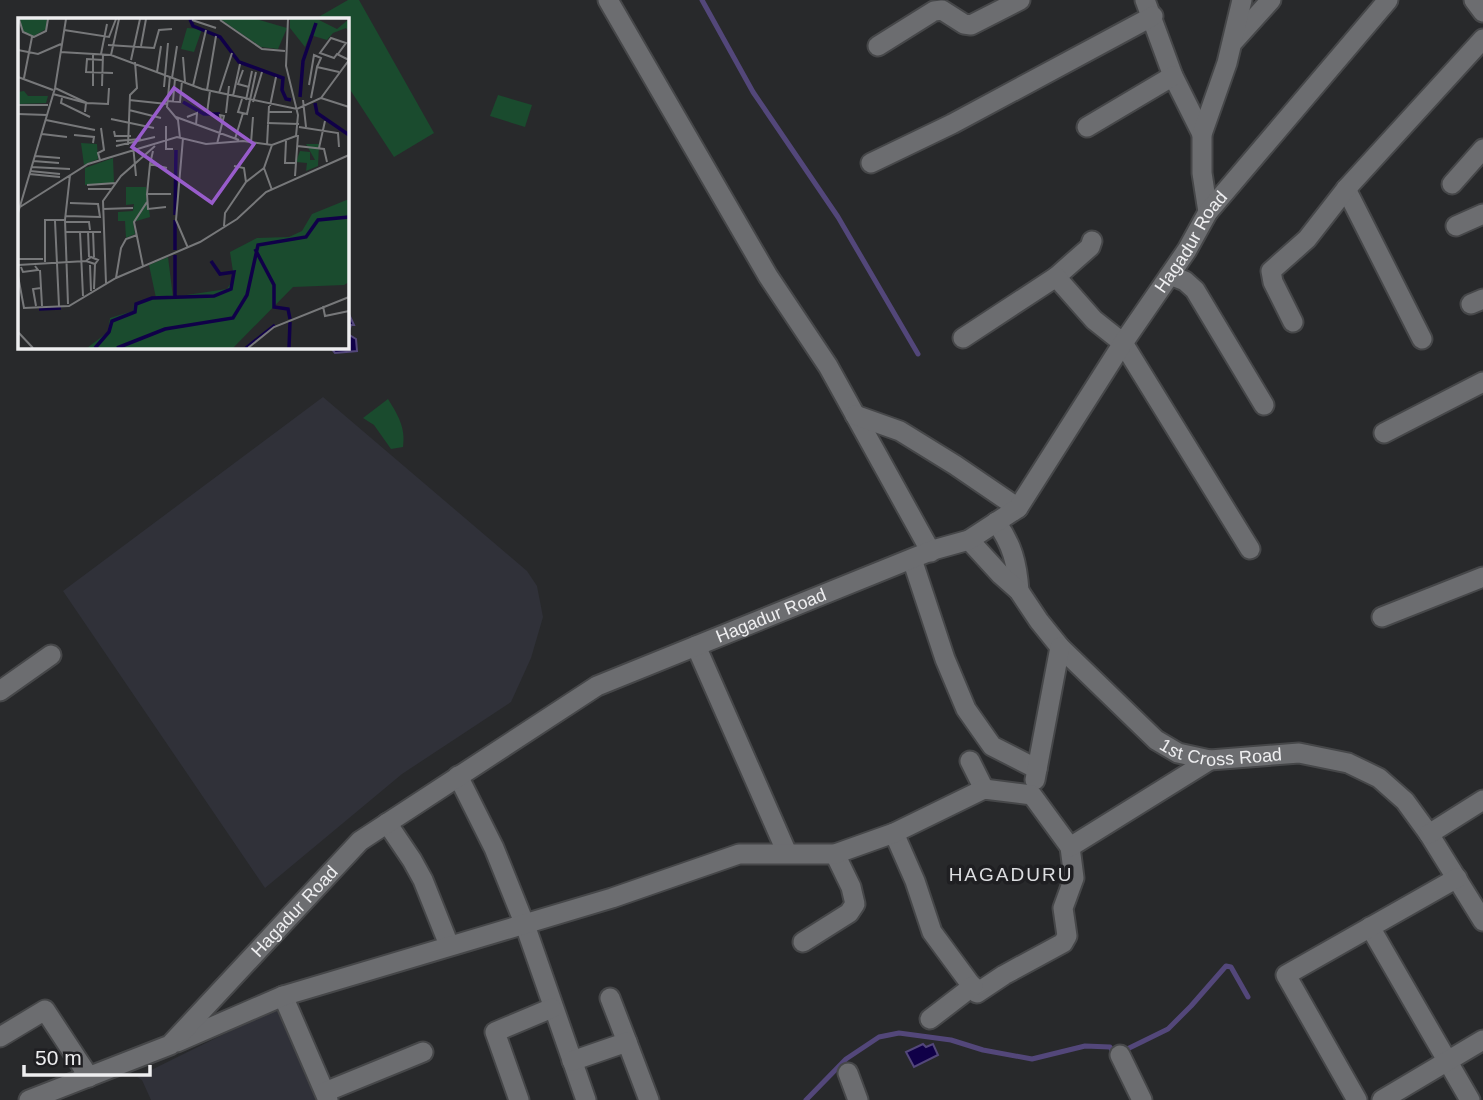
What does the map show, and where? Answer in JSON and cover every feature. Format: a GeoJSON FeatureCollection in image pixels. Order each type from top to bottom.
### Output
{"type":"FeatureCollection","features":[{"type":"Feature","properties":{"kind":"street"},"geometry":{"type":"LineString","coordinates":[[608,0],[768,276],[828,366],[931,552]]}},
{"type":"Feature","properties":{"kind":"street"},"geometry":{"type":"LineString","coordinates":[[877,46],[934,11],[942,10],[964,24],[971,25],[1020,0]]}},
{"type":"Feature","properties":{"kind":"street"},"geometry":{"type":"LineString","coordinates":[[1208,212],[1202,173],[1202,134],[1233,43],[1241,0]]}},
{"type":"Feature","properties":{"kind":"street"},"geometry":{"type":"LineString","coordinates":[[1233,43],[1271,0]]}},
{"type":"Feature","properties":{"kind":"street","name":"Hagadur Road"},"geometry":{"type":"LineString","coordinates":[[29,1100],[53,1096],[89,1077],[170,1045],[360,841],[597,687],[912,559],[969,540],[1018,508],[1123,343],[1187,250],[1208,212],[1388,0]]}},
{"type":"Feature","properties":{"kind":"street"},"geometry":{"type":"LineString","coordinates":[[1474,0],[1483,12]]}},
{"type":"Feature","properties":{"kind":"street"},"geometry":{"type":"LineString","coordinates":[[871,163],[952,124],[1149,8],[1173,75],[1202,134]]}},
{"type":"Feature","properties":{"kind":"street"},"geometry":{"type":"LineString","coordinates":[[1293,322],[1273,282],[1271,271],[1307,239],[1346,189],[1483,39]]}},
{"type":"Feature","properties":{"kind":"street"},"geometry":{"type":"LineString","coordinates":[[1087,127],[1173,75]]}},
{"type":"Feature","properties":{"kind":"street"},"geometry":{"type":"LineString","coordinates":[[1452,184],[1483,149]]}},
{"type":"Feature","properties":{"kind":"street"},"geometry":{"type":"LineString","coordinates":[[1346,189],[1422,339]]}},
{"type":"Feature","properties":{"kind":"street"},"geometry":{"type":"LineString","coordinates":[[1456,226],[1483,214]]}},
{"type":"Feature","properties":{"kind":"street"},"geometry":{"type":"LineString","coordinates":[[963,338],[1056,276],[1090,247],[1092,241]]}},
{"type":"Feature","properties":{"kind":"street"},"geometry":{"type":"LineString","coordinates":[[1170,275],[1185,281],[1195,290],[1264,405]]}},
{"type":"Feature","properties":{"kind":"street"},"geometry":{"type":"LineString","coordinates":[[1056,276],[1094,320],[1123,343],[1250,549]]}},
{"type":"Feature","properties":{"kind":"street"},"geometry":{"type":"LineString","coordinates":[[1384,433],[1483,383]]}},
{"type":"Feature","properties":{"kind":"street"},"geometry":{"type":"LineString","coordinates":[[855,415],[900,431],[1018,508]]}},
{"type":"Feature","properties":{"kind":"street"},"geometry":{"type":"LineString","coordinates":[[996,522],[1009,540],[1014,554],[1019,591]]}},
{"type":"Feature","properties":{"kind":"street","name":"1st Cross Road"},"geometry":{"type":"LineString","coordinates":[[969,540],[1019,591],[1060,647],[1156,740],[1178,753],[1210,760],[1298,752],[1348,762],[1379,778],[1405,801],[1457,878],[1476,896],[1483,921]]}},
{"type":"Feature","properties":{"kind":"street"},"geometry":{"type":"LineString","coordinates":[[912,559],[945,659],[966,709],[992,746],[1037,769]]}},
{"type":"Feature","properties":{"kind":"street"},"geometry":{"type":"LineString","coordinates":[[1382,617],[1483,577]]}},
{"type":"Feature","properties":{"kind":"street"},"geometry":{"type":"LineString","coordinates":[[696,646],[787,853]]}},
{"type":"Feature","properties":{"kind":"street"},"geometry":{"type":"LineString","coordinates":[[1032,795],[1060,647]]}},
{"type":"Feature","properties":{"kind":"street"},"geometry":{"type":"LineString","coordinates":[[0,691],[51,655]]}},
{"type":"Feature","properties":{"kind":"street"},"geometry":{"type":"LineString","coordinates":[[1070,847],[1210,760]]}},
{"type":"Feature","properties":{"kind":"street"},"geometry":{"type":"LineString","coordinates":[[970,761],[984,789]]}},
{"type":"Feature","properties":{"kind":"street"},"geometry":{"type":"LineString","coordinates":[[458,776],[494,848],[525,925],[586,1100]]}},
{"type":"Feature","properties":{"kind":"street"},"geometry":{"type":"LineString","coordinates":[[170,1045],[283,996],[612,898],[739,854],[835,854],[894,833],[984,789],[1032,795],[1070,847],[1074,878],[1063,908],[1067,936],[1063,943],[977,993],[932,933],[915,881],[894,833]]}},
{"type":"Feature","properties":{"kind":"street"},"geometry":{"type":"LineString","coordinates":[[1429,834],[1483,800]]}},
{"type":"Feature","properties":{"kind":"street"},"geometry":{"type":"LineString","coordinates":[[387,823],[423,880],[449,945]]}},
{"type":"Feature","properties":{"kind":"street"},"geometry":{"type":"LineString","coordinates":[[803,942],[849,913],[855,904],[851,887],[835,854]]}},
{"type":"Feature","properties":{"kind":"street"},"geometry":{"type":"LineString","coordinates":[[1357,1100],[1286,975],[1457,878]]}},
{"type":"Feature","properties":{"kind":"street"},"geometry":{"type":"LineString","coordinates":[[1370,927],[1470,1100]]}},
{"type":"Feature","properties":{"kind":"street"},"geometry":{"type":"LineString","coordinates":[[930,1019],[973,986]]}},
{"type":"Feature","properties":{"kind":"street"},"geometry":{"type":"LineString","coordinates":[[283,996],[327,1096],[423,1052]]}},
{"type":"Feature","properties":{"kind":"street"},"geometry":{"type":"LineString","coordinates":[[610,998],[649,1100]]}},
{"type":"Feature","properties":{"kind":"street"},"geometry":{"type":"LineString","coordinates":[[519,1100],[495,1031],[552,1008]]}},
{"type":"Feature","properties":{"kind":"street"},"geometry":{"type":"LineString","coordinates":[[0,1037],[45,1010],[89,1077]]}},
{"type":"Feature","properties":{"kind":"street"},"geometry":{"type":"LineString","coordinates":[[1382,1100],[1483,1040]]}},
{"type":"Feature","properties":{"kind":"street"},"geometry":{"type":"LineString","coordinates":[[572,1061],[627,1042]]}},
{"type":"Feature","properties":{"kind":"street"},"geometry":{"type":"LineString","coordinates":[[1120,1055],[1142,1100]]}},
{"type":"Feature","properties":{"kind":"street"},"geometry":{"type":"LineString","coordinates":[[848,1073],[858,1100]]}},
{"type":"Feature","properties":{"kind":"shaded area"},"geometry":{"type":"Polygon","coordinates":[[[348,312],[354,325],[351,325],[348,334],[348,312]]]}},
{"type":"Feature","properties":{"kind":"shaded area"},"geometry":{"type":"Polygon","coordinates":[[[348,334],[356,339],[357,351],[335,353],[331,348],[348,348],[348,334]]]}},
{"type":"Feature","properties":{"kind":"shaded area"},"geometry":{"type":"Polygon","coordinates":[[[323,397],[527,571],[537,586],[543,617],[531,658],[511,702],[402,774],[265,888],[63,591],[323,397]]]}},
{"type":"Feature","properties":{"kind":"shaded area"},"geometry":{"type":"Polygon","coordinates":[[[281,1006],[323,1100],[151,1100],[142,1080],[137,1077],[281,1006]]]}},
{"type":"Feature","properties":{"kind":"shaded area"},"geometry":{"type":"Polygon","coordinates":[[[923,1044],[926,1047],[933,1044],[938,1055],[914,1067],[906,1052],[923,1044]]]}},
{"type":"Feature","properties":{"kind":"green space"},"geometry":{"type":"Polygon","coordinates":[[[348,0],[359,0],[434,133],[394,157],[348,87],[348,18],[317,18],[348,0]]]}},
{"type":"Feature","properties":{"kind":"green space"},"geometry":{"type":"Polygon","coordinates":[[[498,95],[532,105],[525,127],[490,116],[498,95]]]}},
{"type":"Feature","properties":{"kind":"green space"},"geometry":{"type":"Polygon","coordinates":[[[388,399],[402,428],[403,447],[391,449],[374,425],[363,418],[388,399]]]}},
{"type":"Feature","properties":{"kind":"waterway"},"geometry":{"type":"LineString","coordinates":[[702,0],[753,92],[838,217],[918,354]]}},
{"type":"Feature","properties":{"kind":"waterway"},"geometry":{"type":"LineString","coordinates":[[806,1100],[846,1059],[879,1037],[899,1033],[951,1040],[983,1050],[1032,1059],[1085,1046],[1110,1047],[1115,1055],[1168,1029],[1226,966],[1231,967],[1248,997]]}},
{"type":"Feature","properties":{"kind":"district","name":"HAGADURU"},"geometry":{"type":"Point","coordinates":[1011,874]}}]}
